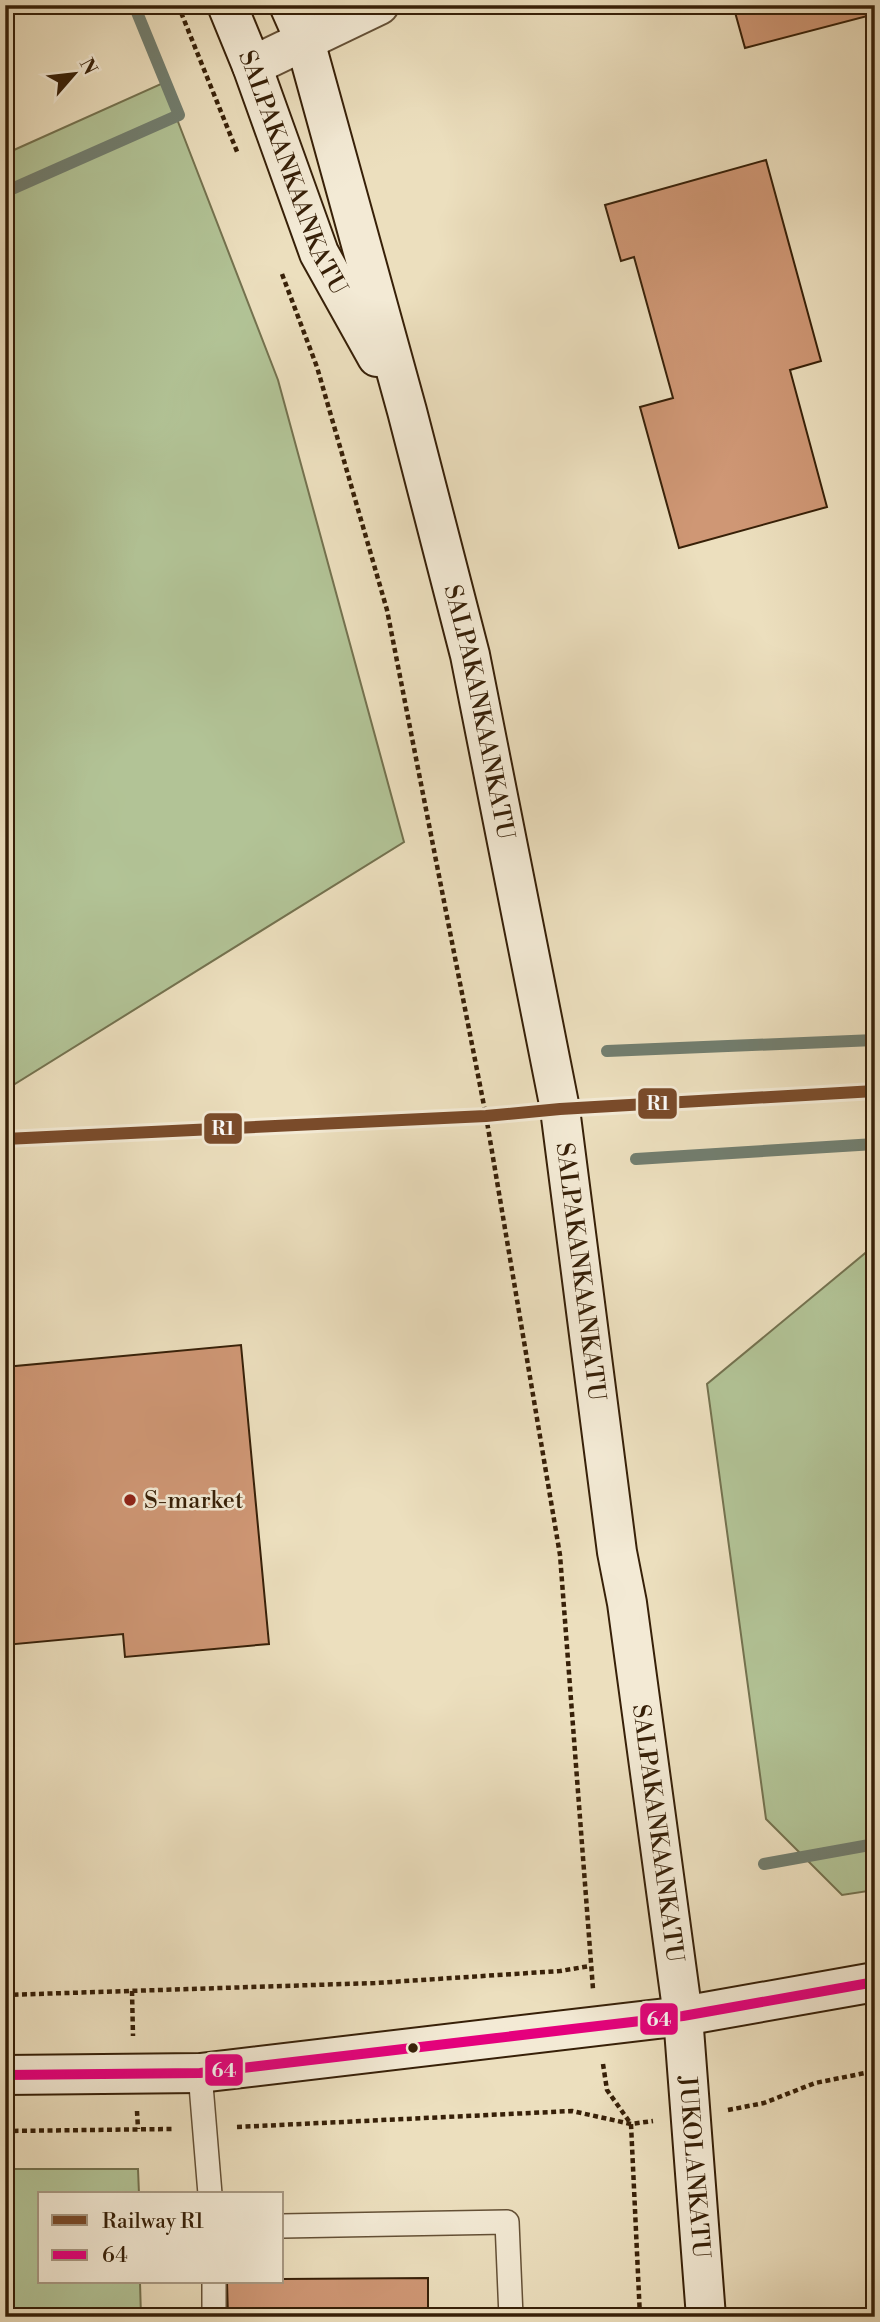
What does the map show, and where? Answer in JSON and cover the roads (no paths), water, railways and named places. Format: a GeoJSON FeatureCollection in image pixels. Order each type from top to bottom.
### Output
{"type":"FeatureCollection","features":[{"type":"Feature","properties":{"kind":"main road","name":"SALPAKANKAANKATU"},"geometry":{"type":"LineString","coordinates":[[227,5],[252,66],[319,253],[407,411]]}},
{"type":"Feature","properties":{"kind":"main road","name":"SALPAKANKAANKATU"},"geometry":{"type":"LineString","coordinates":[[289,5],[305,41],[407,411],[470,655],[559,1109],[617,1552],[627,1603],[683,2016]]}},
{"type":"Feature","properties":{"kind":"main road"},"geometry":{"type":"LineString","coordinates":[[252,66],[379,5]]}},
{"type":"Feature","properties":{"kind":"main road"},"geometry":{"type":"LineString","coordinates":[[5,2076],[200,2073],[683,2016],[875,1982]]}},
{"type":"Feature","properties":{"kind":"main road","name":"JUKOLANKATU"},"geometry":{"type":"LineString","coordinates":[[683,2016],[693,2117],[706,2317]]}},
{"type":"Feature","properties":{"kind":"lane"},"geometry":{"type":"LineString","coordinates":[[200,2073],[210,2192]]}},
{"type":"Feature","properties":{"kind":"lane"},"geometry":{"type":"LineString","coordinates":[[284,2226],[508,2222],[511,2317]]}},
{"type":"Feature","properties":{"kind":"lane"},"geometry":{"type":"LineString","coordinates":[[214,2284],[214,2317]]}},
{"type":"Feature","properties":{"kind":"waterway"},"geometry":{"type":"LineString","coordinates":[[5,192],[179,115],[134,5]]}},
{"type":"Feature","properties":{"kind":"waterway"},"geometry":{"type":"LineString","coordinates":[[607,1051],[875,1040]]}},
{"type":"Feature","properties":{"kind":"waterway"},"geometry":{"type":"LineString","coordinates":[[636,1159],[875,1144]]}},
{"type":"Feature","properties":{"kind":"waterway"},"geometry":{"type":"LineString","coordinates":[[764,1864],[875,1844]]}},
{"type":"Feature","properties":{"kind":"rail line","name":"R1"},"geometry":{"type":"LineString","coordinates":[[5,1139],[486,1116],[560,1109],[875,1091]]}},
{"type":"Feature","properties":{"kind":"place","name":"S-market"},"geometry":{"type":"Point","coordinates":[130,1500]}}]}
